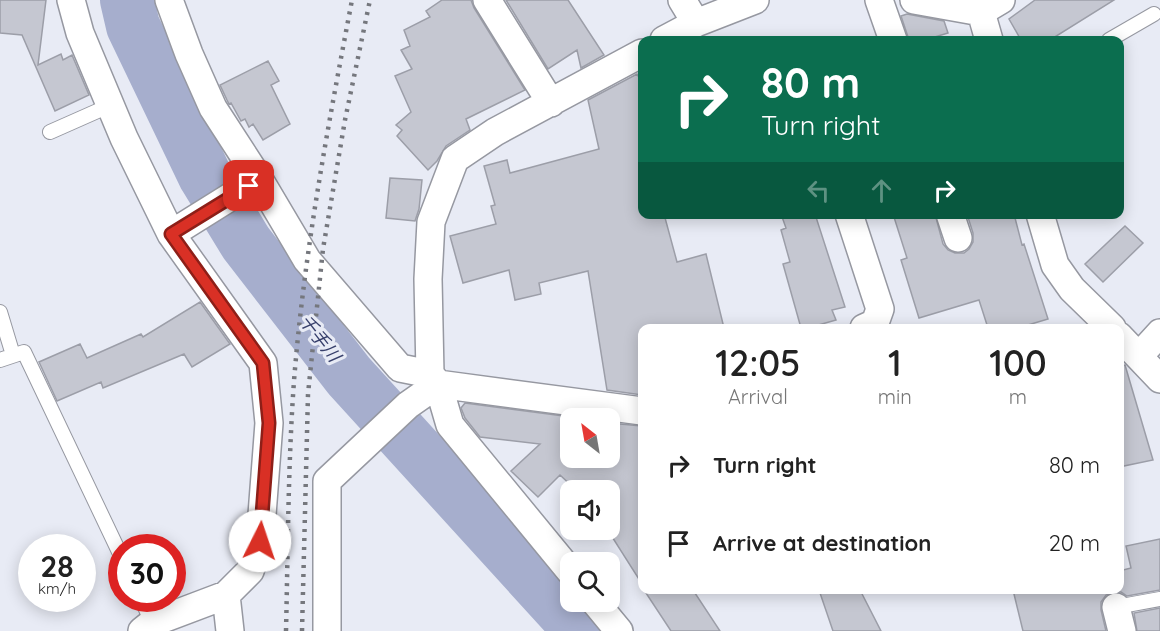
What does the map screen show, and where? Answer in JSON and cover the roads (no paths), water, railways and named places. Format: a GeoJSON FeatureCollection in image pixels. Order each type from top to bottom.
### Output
{"type":"FeatureCollection","features":[{"type":"Feature","properties":{"kind":"street"},"geometry":{"type":"LineString","coordinates":[[71,0],[80,33],[124,138],[263,363],[269,423],[260,541],[250,571],[226,595],[147,627]]}},
{"type":"Feature","properties":{"kind":"street"},"geometry":{"type":"LineString","coordinates":[[169,0],[189,54],[213,108],[254,182],[307,260],[400,368],[434,379],[638,410]]}},
{"type":"Feature","properties":{"kind":"street"},"geometry":{"type":"LineString","coordinates":[[487,0],[551,103]]}},
{"type":"Feature","properties":{"kind":"street"},"geometry":{"type":"LineString","coordinates":[[682,0],[696,23]]}},
{"type":"Feature","properties":{"kind":"street"},"geometry":{"type":"LineString","coordinates":[[672,36],[696,23],[755,0]]}},
{"type":"Feature","properties":{"kind":"street"},"geometry":{"type":"LineString","coordinates":[[879,0],[892,36]]}},
{"type":"Feature","properties":{"kind":"street"},"geometry":{"type":"LineString","coordinates":[[914,0],[991,6],[989,36]]}},
{"type":"Feature","properties":{"kind":"street"},"geometry":{"type":"LineString","coordinates":[[560,559],[450,424],[434,379],[428,279],[431,222],[455,159],[495,132],[638,55]]}},
{"type":"Feature","properties":{"kind":"street"},"geometry":{"type":"LineString","coordinates":[[180,229],[254,182]]}},
{"type":"Feature","properties":{"kind":"street"},"geometry":{"type":"LineString","coordinates":[[851,219],[880,309],[873,324]]}},
{"type":"Feature","properties":{"kind":"street"},"geometry":{"type":"LineString","coordinates":[[1041,219],[1055,266],[1072,289],[1108,324]]}},
{"type":"Feature","properties":{"kind":"street"},"geometry":{"type":"LineString","coordinates":[[1139,356],[1160,333]]}},
{"type":"Feature","properties":{"kind":"street"},"geometry":{"type":"LineString","coordinates":[[1124,341],[1160,379]]}},
{"type":"Feature","properties":{"kind":"street"},"geometry":{"type":"LineString","coordinates":[[327,631],[327,481],[434,379]]}},
{"type":"Feature","properties":{"kind":"street"},"geometry":{"type":"LineString","coordinates":[[226,595],[230,631]]}},
{"type":"Feature","properties":{"kind":"street"},"geometry":{"type":"LineString","coordinates":[[603,612],[619,631]]}},
{"type":"Feature","properties":{"kind":"lane"},"geometry":{"type":"LineString","coordinates":[[1116,36],[1154,14]]}},
{"type":"Feature","properties":{"kind":"lane"},"geometry":{"type":"LineString","coordinates":[[50,132],[111,105]]}},
{"type":"Feature","properties":{"kind":"lane"},"geometry":{"type":"LineString","coordinates":[[0,312],[7,357],[24,352],[111,534]]}},
{"type":"Feature","properties":{"kind":"lane"},"geometry":{"type":"LineString","coordinates":[[1119,619],[1160,599]]}},
{"type":"Feature","properties":{"kind":"lane"},"geometry":{"type":"LineString","coordinates":[[144,612],[147,627]]}},
{"type":"Feature","properties":{"kind":"waterway","name":"千手川"},"geometry":{"type":"LineString","coordinates":[[127,0],[133,26],[205,176],[246,243],[349,376],[581,631]]}},
{"type":"Feature","properties":{"kind":"railway"},"geometry":{"type":"LineString","coordinates":[[286,631],[290,443],[298,333],[318,190],[352,0]]}},
{"type":"Feature","properties":{"kind":"railway"},"geometry":{"type":"LineString","coordinates":[[302,631],[308,394],[323,249],[345,120],[370,0]]}}]}
